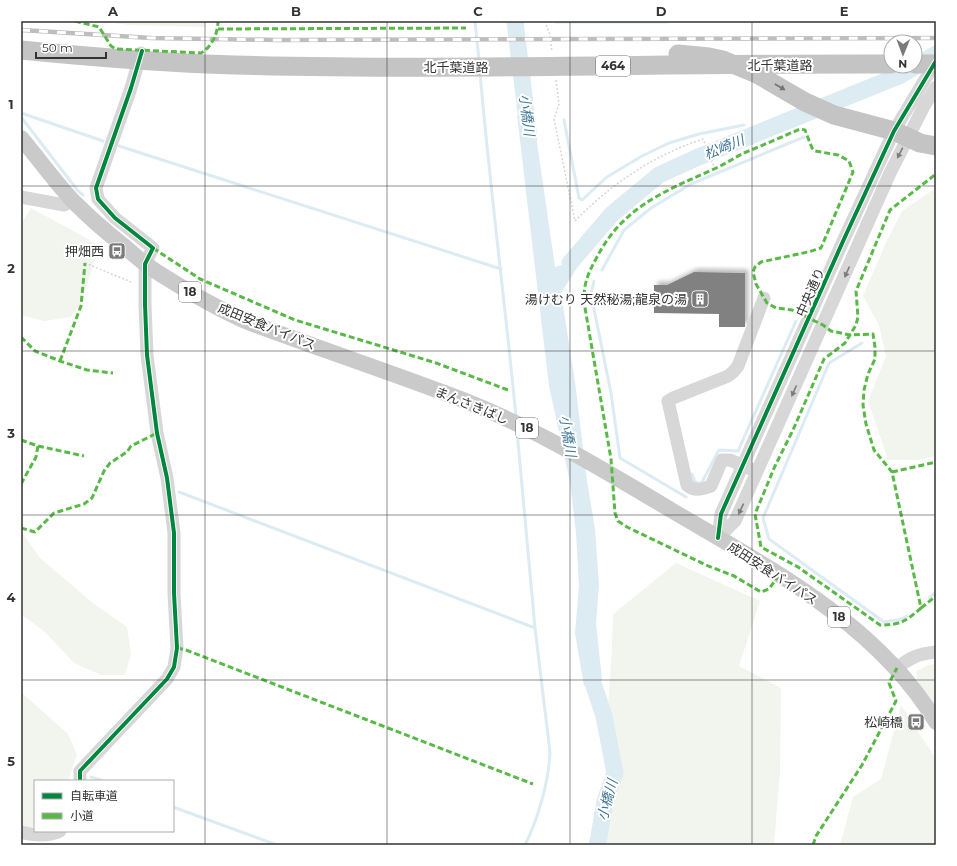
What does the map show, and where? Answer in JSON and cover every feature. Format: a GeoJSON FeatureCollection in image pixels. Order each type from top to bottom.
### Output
{"type":"FeatureCollection","features":[{"type":"Feature","properties":{"kind":"highway","name":"北千葉道路"},"geometry":{"type":"LineString","coordinates":[[21,50],[146,61],[233,65],[334,67],[883,64]]}},
{"type":"Feature","properties":{"kind":"highway"},"geometry":{"type":"LineString","coordinates":[[334,67],[484,54],[678,54],[709,57],[724,60],[758,74],[805,102],[834,115],[901,134],[920,143],[936,146]]}},
{"type":"Feature","properties":{"kind":"highway"},"geometry":{"type":"LineString","coordinates":[[923,64],[936,64]]}},
{"type":"Feature","properties":{"kind":"highway"},"geometry":{"type":"LineString","coordinates":[[901,134],[936,133]]}},
{"type":"Feature","properties":{"kind":"main road","name":"成田安食バイパス"},"geometry":{"type":"LineString","coordinates":[[21,138],[73,200],[100,227],[144,264],[240,318],[403,378]]}},
{"type":"Feature","properties":{"kind":"main road","name":"まんさきばし"},"geometry":{"type":"LineString","coordinates":[[403,378],[497,414],[548,438],[643,493]]}},
{"type":"Feature","properties":{"kind":"main road","name":"成田安食バイパス"},"geometry":{"type":"LineString","coordinates":[[643,493],[779,575],[833,612],[873,645],[897,668],[936,722]]}},
{"type":"Feature","properties":{"kind":"street"},"geometry":{"type":"LineString","coordinates":[[80,780],[80,771],[167,679],[174,667],[177,648],[174,593],[174,532],[167,478],[157,433],[147,355],[144,264],[153,248],[115,218],[98,199],[96,188],[131,88],[142,51]]}},
{"type":"Feature","properties":{"kind":"street","name":"中央通り"},"geometry":{"type":"LineString","coordinates":[[718,538],[721,514],[844,239],[919,103],[936,61]]}},
{"type":"Feature","properties":{"kind":"street","name":"中央通り"},"geometry":{"type":"LineString","coordinates":[[919,103],[936,87]]}},
{"type":"Feature","properties":{"kind":"street","name":"中央通り"},"geometry":{"type":"LineString","coordinates":[[718,538],[736,521],[890,173],[901,134]]}},
{"type":"Feature","properties":{"kind":"street"},"geometry":{"type":"LineString","coordinates":[[21,197],[64,205],[73,200]]}},
{"type":"Feature","properties":{"kind":"street"},"geometry":{"type":"LineString","coordinates":[[758,472],[730,460],[722,460],[711,486],[701,490],[691,489],[687,485],[668,401],[728,376],[733,372],[738,366],[764,298]]}},
{"type":"Feature","properties":{"kind":"street"},"geometry":{"type":"LineString","coordinates":[[897,668],[906,661],[920,654],[936,652]]}},
{"type":"Feature","properties":{"kind":"street"},"geometry":{"type":"LineString","coordinates":[[21,832],[40,836],[51,835],[58,832]]}},
{"type":"Feature","properties":{"kind":"path"},"geometry":{"type":"LineString","coordinates":[[545,21],[550,35],[553,58]]}},
{"type":"Feature","properties":{"kind":"path"},"geometry":{"type":"LineString","coordinates":[[556,81],[559,104],[554,119],[575,221],[594,201],[624,178],[648,163],[681,146],[703,139],[715,168]]}},
{"type":"Feature","properties":{"kind":"path"},"geometry":{"type":"LineString","coordinates":[[85,263],[131,282]]}},
{"type":"Feature","properties":{"kind":"shaded area"},"geometry":{"type":"Polygon","coordinates":[[[98,21],[205,21],[206,27],[130,25],[98,21]]]}},
{"type":"Feature","properties":{"kind":"shaded area"},"geometry":{"type":"Polygon","coordinates":[[[936,188],[936,456],[917,460],[888,460],[868,401],[886,356],[879,325],[863,296],[885,245],[902,211],[936,188]]]}},
{"type":"Feature","properties":{"kind":"shaded area"},"geometry":{"type":"Polygon","coordinates":[[[31,208],[99,245],[81,304],[71,317],[44,321],[21,315],[21,224],[31,208]]]}},
{"type":"Feature","properties":{"kind":"shaded area"},"geometry":{"type":"Polygon","coordinates":[[[21,531],[40,558],[93,603],[127,627],[131,654],[125,675],[101,675],[74,663],[45,632],[25,617],[21,616],[21,531]]]}},
{"type":"Feature","properties":{"kind":"shaded area"},"geometry":{"type":"Polygon","coordinates":[[[676,563],[760,601],[739,666],[781,688],[780,772],[774,845],[604,845],[614,786],[608,708],[613,614],[676,563]]]}},
{"type":"Feature","properties":{"kind":"shaded area"},"geometry":{"type":"Polygon","coordinates":[[[936,664],[936,709],[918,683],[916,672],[928,665],[936,664]]]}},
{"type":"Feature","properties":{"kind":"shaded area"},"geometry":{"type":"Polygon","coordinates":[[[21,692],[68,734],[77,755],[68,780],[34,780],[34,832],[36,832],[25,840],[21,839],[21,692]]]}},
{"type":"Feature","properties":{"kind":"shaded area"},"geometry":{"type":"Polygon","coordinates":[[[901,705],[936,759],[936,845],[840,845],[853,797],[881,779],[901,705]]]}},
{"type":"Feature","properties":{"kind":"water"},"geometry":{"type":"Polygon","coordinates":[[[517,115],[533,115],[555,267],[562,265],[588,229],[582,260],[561,293],[595,529],[599,585],[596,623],[602,680],[584,686],[575,633],[579,586],[576,532],[570,482],[549,386],[517,115]]]}},
{"type":"Feature","properties":{"kind":"building","name":"湯けむり 天然秘湯;龍泉の湯"},"geometry":{"type":"Polygon","coordinates":[[[694,272],[745,273],[745,327],[719,327],[719,314],[654,313],[654,285],[667,285],[694,272]]]}},
{"type":"Feature","properties":{"kind":"waterway"},"geometry":{"type":"LineString","coordinates":[[475,21],[479,61]]}},
{"type":"Feature","properties":{"kind":"waterway","name":"小橋川"},"geometry":{"type":"LineString","coordinates":[[515,21],[529,137]]}},
{"type":"Feature","properties":{"kind":"waterway"},"geometry":{"type":"LineString","coordinates":[[556,22],[670,21]]}},
{"type":"Feature","properties":{"kind":"waterway","name":"松崎川"},"geometry":{"type":"LineString","coordinates":[[570,263],[612,214],[659,175],[696,158],[901,75],[936,54]]}},
{"type":"Feature","properties":{"kind":"waterway"},"geometry":{"type":"LineString","coordinates":[[480,73],[516,417]]}},
{"type":"Feature","properties":{"kind":"waterway"},"geometry":{"type":"LineString","coordinates":[[21,113],[103,141]]}},
{"type":"Feature","properties":{"kind":"waterway"},"geometry":{"type":"LineString","coordinates":[[21,117],[78,191],[83,195]]}},
{"type":"Feature","properties":{"kind":"waterway"},"geometry":{"type":"LineString","coordinates":[[564,120],[579,198],[582,200],[607,177],[642,156],[669,143],[699,134],[744,125]]}},
{"type":"Feature","properties":{"kind":"waterway"},"geometry":{"type":"LineString","coordinates":[[602,270],[624,230],[651,208],[691,184],[804,137]]}},
{"type":"Feature","properties":{"kind":"waterway"},"geometry":{"type":"LineString","coordinates":[[119,146],[501,269]]}},
{"type":"Feature","properties":{"kind":"waterway"},"geometry":{"type":"LineString","coordinates":[[594,281],[591,294],[611,393],[620,458],[686,497]]}},
{"type":"Feature","properties":{"kind":"waterway"},"geometry":{"type":"LineString","coordinates":[[692,474],[695,482],[701,484],[719,450],[738,451],[796,321]]}},
{"type":"Feature","properties":{"kind":"waterway"},"geometry":{"type":"LineString","coordinates":[[862,343],[829,363],[763,518],[769,539],[884,622],[902,619],[907,616]]}},
{"type":"Feature","properties":{"kind":"waterway"},"geometry":{"type":"LineString","coordinates":[[517,431],[535,628],[550,752],[548,775],[542,800],[525,845]]}},
{"type":"Feature","properties":{"kind":"waterway"},"geometry":{"type":"LineString","coordinates":[[179,492],[535,628]]}},
{"type":"Feature","properties":{"kind":"waterway"},"geometry":{"type":"LineString","coordinates":[[929,598],[936,592]]}},
{"type":"Feature","properties":{"kind":"waterway","name":"小橋川"},"geometry":{"type":"LineString","coordinates":[[591,661],[592,680],[604,716],[615,773],[605,801],[597,845]]}},
{"type":"Feature","properties":{"kind":"waterway"},"geometry":{"type":"LineString","coordinates":[[91,777],[100,780]]}},
{"type":"Feature","properties":{"kind":"waterway"},"geometry":{"type":"LineString","coordinates":[[174,807],[277,845]]}},
{"type":"Feature","properties":{"kind":"railway"},"geometry":{"type":"LineString","coordinates":[[21,30],[151,38],[278,40],[936,38]]}},
{"type":"Feature","properties":{"kind":"marked path"},"geometry":{"type":"LineString","coordinates":[[75,21],[99,27],[111,46],[116,49],[201,53],[214,39],[218,21]]}},
{"type":"Feature","properties":{"kind":"marked path"},"geometry":{"type":"LineString","coordinates":[[218,29],[466,28]]}},
{"type":"Feature","properties":{"kind":"marked path"},"geometry":{"type":"LineString","coordinates":[[779,575],[769,589],[761,592],[734,576],[706,565],[627,527],[618,521],[615,513],[611,459],[584,302],[584,290],[588,275],[607,241],[632,213],[662,193],[744,153],[800,129],[805,130],[812,148],[815,151],[838,155],[849,161],[853,172],[821,248],[761,262],[755,267],[753,272],[756,284],[767,303],[776,308],[792,310],[823,325],[831,331],[850,335],[873,334],[875,359],[868,374],[864,390],[863,405],[866,424],[874,450],[892,472],[921,608],[907,619],[898,623],[880,625],[798,567],[761,547],[755,514],[775,466],[793,430],[824,359],[845,343],[856,325],[858,317],[856,291],[890,210],[936,174]]}},
{"type":"Feature","properties":{"kind":"marked path"},"geometry":{"type":"LineString","coordinates":[[153,248],[200,279],[295,320],[436,363],[508,390]]}},
{"type":"Feature","properties":{"kind":"marked path"},"geometry":{"type":"LineString","coordinates":[[60,361],[81,306],[85,263]]}},
{"type":"Feature","properties":{"kind":"marked path"},"geometry":{"type":"LineString","coordinates":[[21,337],[35,351],[60,361],[87,370],[113,373]]}},
{"type":"Feature","properties":{"kind":"marked path"},"geometry":{"type":"LineString","coordinates":[[21,528],[35,532],[54,513],[84,504],[92,498],[104,471],[110,463],[127,452],[131,446],[157,433]]}},
{"type":"Feature","properties":{"kind":"marked path"},"geometry":{"type":"LineString","coordinates":[[21,440],[38,446],[84,456]]}},
{"type":"Feature","properties":{"kind":"marked path"},"geometry":{"type":"LineString","coordinates":[[21,484],[36,457],[38,446]]}},
{"type":"Feature","properties":{"kind":"marked path"},"geometry":{"type":"LineString","coordinates":[[892,472],[936,462]]}},
{"type":"Feature","properties":{"kind":"marked path"},"geometry":{"type":"LineString","coordinates":[[921,608],[936,596]]}},
{"type":"Feature","properties":{"kind":"marked path"},"geometry":{"type":"LineString","coordinates":[[177,648],[186,650],[533,784]]}},
{"type":"Feature","properties":{"kind":"marked path"},"geometry":{"type":"LineString","coordinates":[[813,845],[816,836],[862,765],[896,701],[889,683],[897,668]]}},
{"type":"Feature","properties":{"kind":"cycle path"},"geometry":{"type":"LineString","coordinates":[[80,780],[80,771],[167,679],[174,667],[177,648],[174,593],[174,533],[167,478],[157,433],[147,355],[145,264],[153,248],[115,218],[98,199],[96,188],[131,88],[142,51]]}},
{"type":"Feature","properties":{"kind":"cycle path"},"geometry":{"type":"LineString","coordinates":[[718,538],[721,514],[844,239],[894,131],[936,61]]}},
{"type":"Feature","properties":{"kind":"place","name":"押畑西"},"geometry":{"type":"Point","coordinates":[117,251]}},
{"type":"Feature","properties":{"kind":"place","name":"湯けむり 天然秘湯;龍泉の湯"},"geometry":{"type":"Point","coordinates":[700,299]}},
{"type":"Feature","properties":{"kind":"place","name":"松崎橋"},"geometry":{"type":"Point","coordinates":[916,722]}}]}
